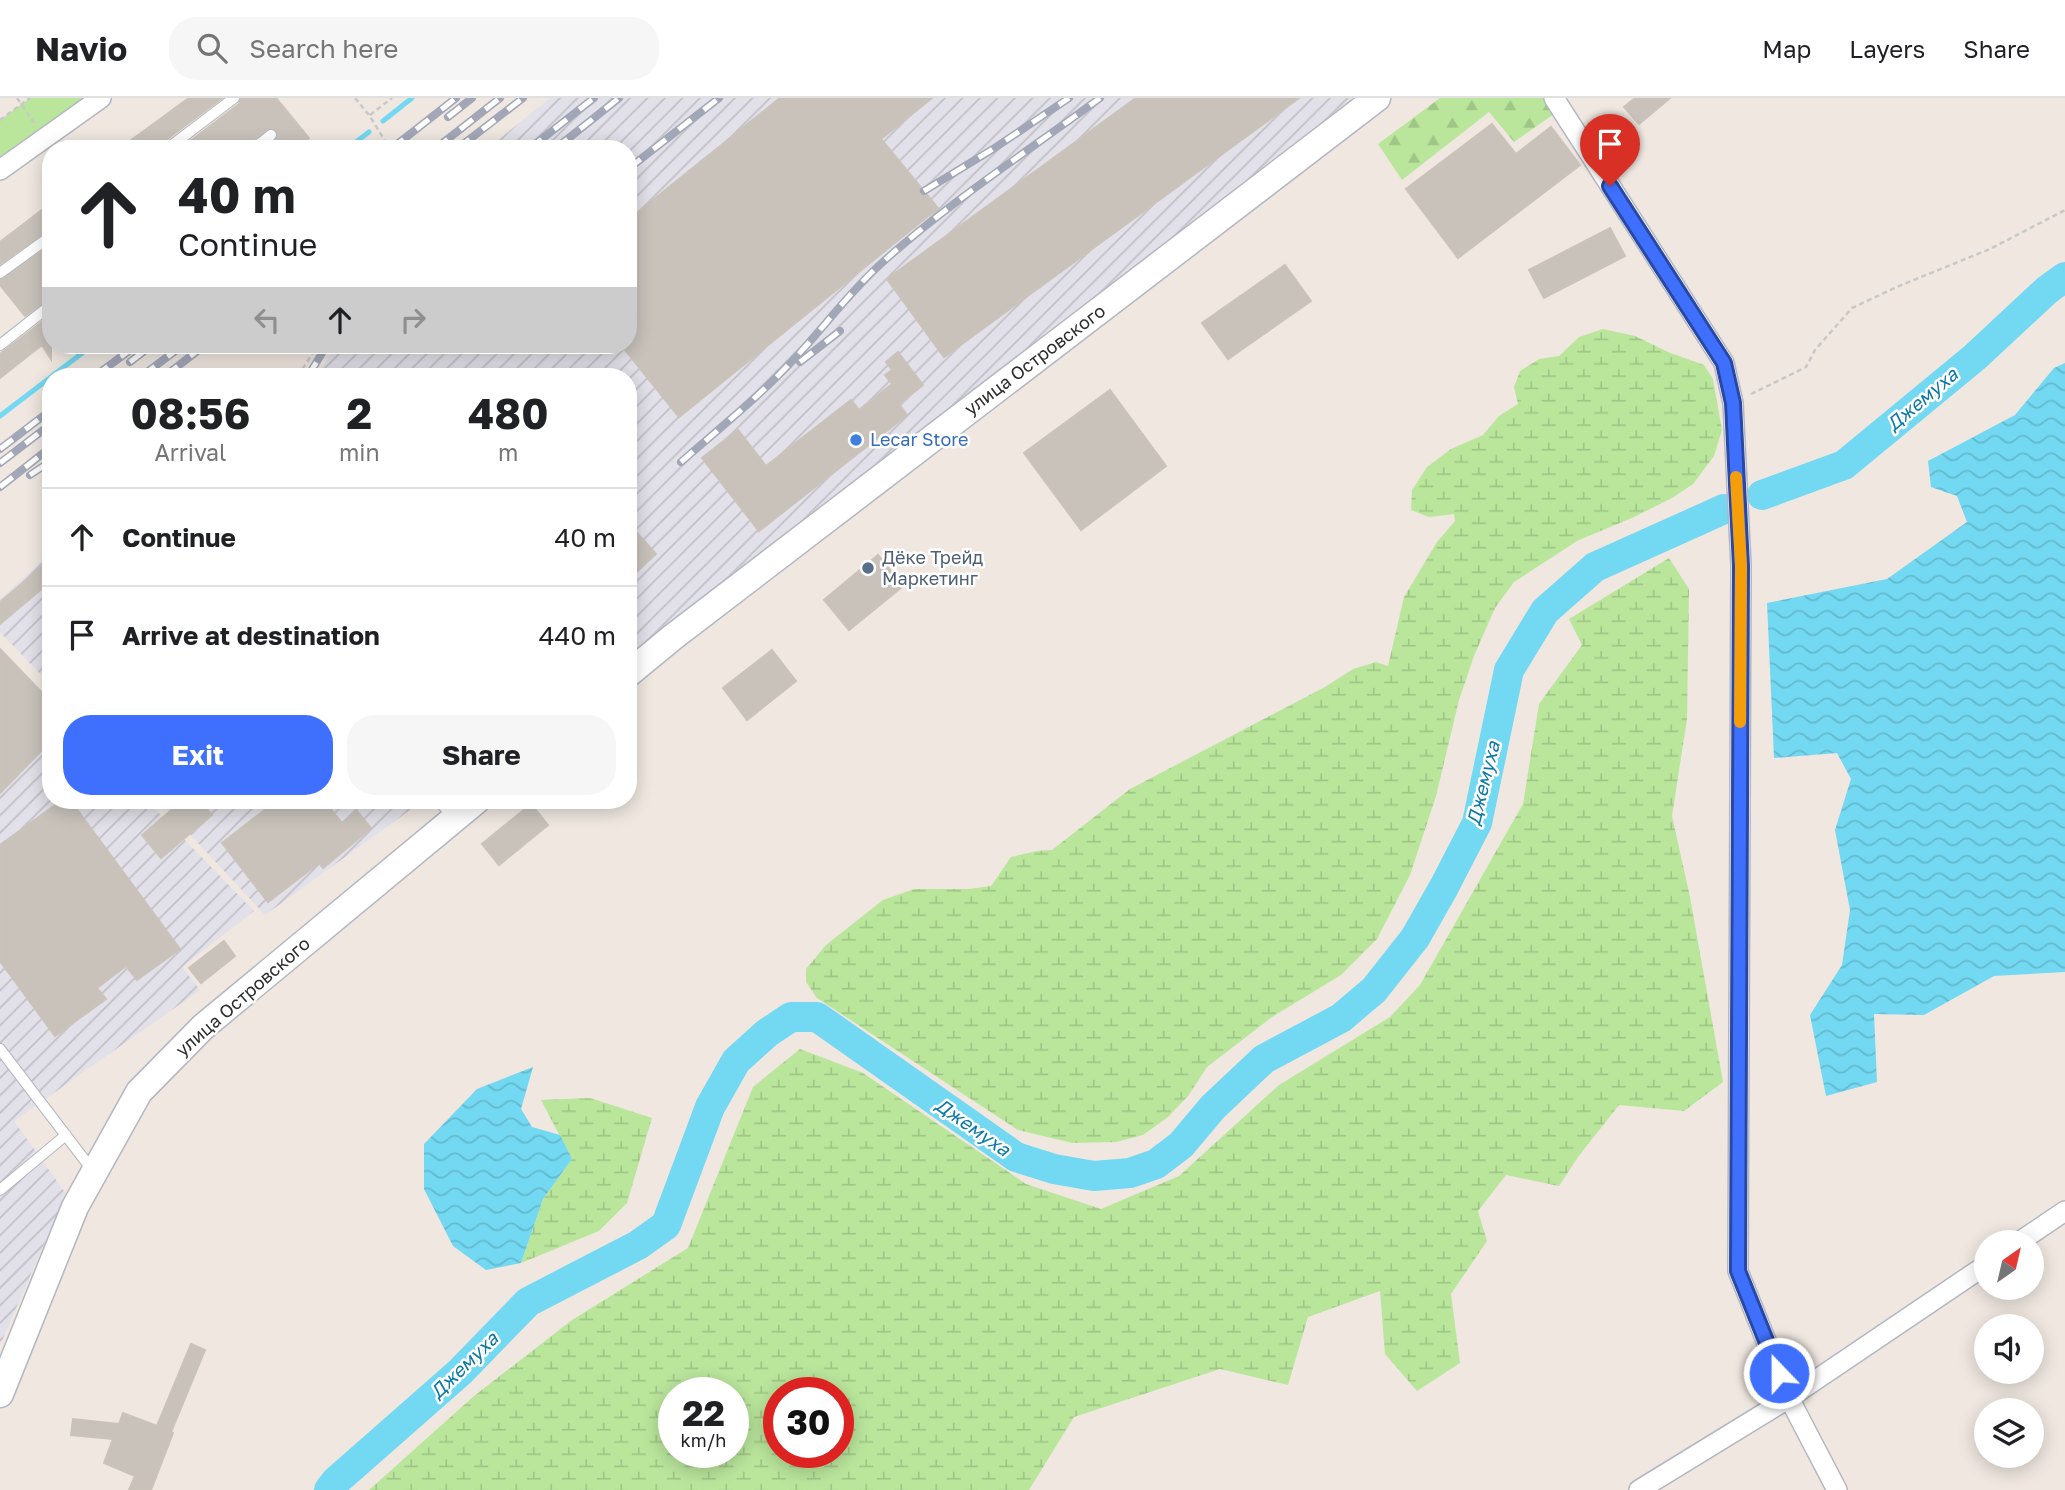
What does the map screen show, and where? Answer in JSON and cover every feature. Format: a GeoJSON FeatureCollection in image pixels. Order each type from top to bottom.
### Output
{"type":"FeatureCollection","features":[{"type":"Feature","properties":{"kind":"street"},"geometry":{"type":"LineString","coordinates":[[42,140],[101,98]]}},
{"type":"Feature","properties":{"kind":"street","name":"улица Островского"},"geometry":{"type":"LineString","coordinates":[[637,667],[1377,98]]}},
{"type":"Feature","properties":{"kind":"street"},"geometry":{"type":"LineString","coordinates":[[1554,98],[1724,363],[1733,403],[1741,566],[1738,1271],[1789,1398],[1837,1490]]}},
{"type":"Feature","properties":{"kind":"street"},"geometry":{"type":"LineString","coordinates":[[0,170],[42,140]]}},
{"type":"Feature","properties":{"kind":"street","name":"улица Островского"},"geometry":{"type":"LineString","coordinates":[[0,1394],[75,1207],[139,1092],[203,1027],[446,809]]}},
{"type":"Feature","properties":{"kind":"street"},"geometry":{"type":"LineString","coordinates":[[2037,1230],[2065,1212]]}},
{"type":"Feature","properties":{"kind":"street"},"geometry":{"type":"LineString","coordinates":[[1639,1490],[1789,1398],[1974,1273]]}},
{"type":"Feature","properties":{"kind":"lane"},"geometry":{"type":"LineString","coordinates":[[179,140],[234,98]]}},
{"type":"Feature","properties":{"kind":"lane"},"geometry":{"type":"LineString","coordinates":[[265,140],[271,135]]}},
{"type":"Feature","properties":{"kind":"lane"},"geometry":{"type":"LineString","coordinates":[[0,274],[42,243]]}},
{"type":"Feature","properties":{"kind":"lane"},"geometry":{"type":"LineString","coordinates":[[2,338],[42,311]]}},
{"type":"Feature","properties":{"kind":"lane"},"geometry":{"type":"LineString","coordinates":[[0,1049],[93,1171]]}},
{"type":"Feature","properties":{"kind":"lane"},"geometry":{"type":"LineString","coordinates":[[0,1190],[66,1135]]}},
{"type":"Feature","properties":{"kind":"path"},"geometry":{"type":"LineString","coordinates":[[17,98],[45,138]]}},
{"type":"Feature","properties":{"kind":"path"},"geometry":{"type":"LineString","coordinates":[[0,120],[30,98]]}},
{"type":"Feature","properties":{"kind":"path"},"geometry":{"type":"LineString","coordinates":[[355,98],[384,140]]}},
{"type":"Feature","properties":{"kind":"path"},"geometry":{"type":"LineString","coordinates":[[369,115],[392,98]]}},
{"type":"Feature","properties":{"kind":"path"},"geometry":{"type":"LineString","coordinates":[[1745,397],[1806,367],[1815,350],[1852,308],[1990,249],[2065,211]]}},
{"type":"Feature","properties":{"kind":"shaded area"},"geometry":{"type":"Polygon","coordinates":[[[550,98],[1356,98],[769,545],[637,652],[637,368],[322,368],[330,354],[637,354],[637,140],[498,140],[550,98]]]}},
{"type":"Feature","properties":{"kind":"shaded area"},"geometry":{"type":"Polygon","coordinates":[[[42,561],[42,676],[0,632],[0,599],[42,561]]]}},
{"type":"Feature","properties":{"kind":"shaded area"},"geometry":{"type":"Polygon","coordinates":[[[0,649],[42,692],[42,809],[155,809],[254,911],[182,967],[200,990],[14,1121],[66,1194],[0,1345],[0,649]]]}},
{"type":"Feature","properties":{"kind":"shaded area"},"geometry":{"type":"Polygon","coordinates":[[[166,809],[412,809],[265,915],[166,809]]]}},
{"type":"Feature","properties":{"kind":"green space"},"geometry":{"type":"Polygon","coordinates":[[[30,98],[89,98],[0,160],[0,120],[30,98]]]}},
{"type":"Feature","properties":{"kind":"green space"},"geometry":{"type":"Polygon","coordinates":[[[1440,98],[1543,98],[1554,114],[1514,142],[1489,112],[1402,180],[1378,144],[1440,98]]]}},
{"type":"Feature","properties":{"kind":"green space"},"geometry":{"type":"Polygon","coordinates":[[[1603,329],[1635,336],[1704,365],[1713,379],[1722,430],[1714,456],[1693,484],[1634,517],[1577,541],[1514,582],[1495,608],[1459,700],[1436,796],[1410,875],[1377,939],[1341,975],[1272,1017],[1207,1067],[1188,1096],[1168,1117],[1143,1135],[1116,1142],[1072,1143],[1018,1130],[817,998],[806,982],[806,969],[826,945],[883,900],[914,889],[969,889],[991,886],[1011,857],[1052,850],[1130,789],[1325,687],[1353,669],[1376,662],[1388,666],[1404,597],[1437,542],[1455,521],[1454,514],[1429,517],[1411,510],[1412,490],[1427,467],[1451,449],[1483,435],[1499,416],[1518,404],[1514,387],[1520,371],[1539,359],[1559,356],[1579,337],[1603,329]]]}},
{"type":"Feature","properties":{"kind":"green space"},"geometry":{"type":"Polygon","coordinates":[[[1669,558],[1689,589],[1687,719],[1672,816],[1690,897],[1723,1082],[1684,1111],[1619,1105],[1559,1186],[1506,1175],[1478,1211],[1487,1241],[1451,1294],[1460,1363],[1417,1391],[1385,1354],[1380,1291],[1308,1317],[1288,1385],[1220,1369],[1074,1417],[1029,1490],[369,1490],[474,1396],[572,1320],[688,1248],[753,1087],[800,1049],[863,1073],[1026,1184],[1101,1209],[1179,1176],[1279,1085],[1390,1017],[1420,985],[1523,804],[1539,704],[1582,645],[1569,619],[1669,558]]]}},
{"type":"Feature","properties":{"kind":"green space"},"geometry":{"type":"Polygon","coordinates":[[[590,1098],[652,1118],[627,1203],[599,1231],[521,1263],[543,1199],[572,1159],[541,1100],[590,1098]]]}},
{"type":"Feature","properties":{"kind":"water"},"geometry":{"type":"Polygon","coordinates":[[[2065,363],[2065,972],[1994,976],[1924,1015],[1874,1014],[1877,1082],[1826,1096],[1810,1015],[1842,965],[1850,910],[1835,830],[1851,779],[1837,753],[1774,758],[1767,603],[1887,579],[1967,522],[1957,496],[1931,487],[1928,461],[2015,415],[2054,368],[2065,363]]]}},
{"type":"Feature","properties":{"kind":"water"},"geometry":{"type":"Polygon","coordinates":[[[533,1067],[521,1109],[532,1127],[560,1135],[572,1159],[543,1199],[521,1263],[486,1270],[453,1246],[424,1189],[424,1144],[477,1089],[533,1067]]]}},
{"type":"Feature","properties":{"kind":"building"},"geometry":{"type":"Polygon","coordinates":[[[189,98],[222,98],[166,140],[131,140],[189,98]]]}},
{"type":"Feature","properties":{"kind":"building"},"geometry":{"type":"Polygon","coordinates":[[[241,98],[276,98],[309,138],[275,140],[278,137],[277,131],[271,128],[253,140],[192,140],[239,104],[241,98]]]}},
{"type":"Feature","properties":{"kind":"building"},"geometry":{"type":"Polygon","coordinates":[[[780,98],[932,98],[881,139],[938,208],[679,417],[628,354],[637,354],[637,213],[780,98]]]}},
{"type":"Feature","properties":{"kind":"building"},"geometry":{"type":"Polygon","coordinates":[[[1136,98],[1299,98],[944,357],[887,279],[1136,98]]]}},
{"type":"Feature","properties":{"kind":"building"},"geometry":{"type":"Polygon","coordinates":[[[1635,98],[1670,98],[1639,124],[1624,107],[1635,98]]]}},
{"type":"Feature","properties":{"kind":"building"},"geometry":{"type":"Polygon","coordinates":[[[1492,124],[1516,154],[1551,127],[1580,165],[1458,258],[1406,189],[1492,124]]]}},
{"type":"Feature","properties":{"kind":"building"},"geometry":{"type":"Polygon","coordinates":[[[42,210],[42,235],[0,264],[0,242],[42,210]]]}},
{"type":"Feature","properties":{"kind":"building"},"geometry":{"type":"Polygon","coordinates":[[[1610,228],[1625,256],[1544,298],[1529,270],[1610,228]]]}},
{"type":"Feature","properties":{"kind":"building"},"geometry":{"type":"Polygon","coordinates":[[[42,251],[42,304],[25,316],[0,285],[0,280],[42,251]]]}},
{"type":"Feature","properties":{"kind":"building"},"geometry":{"type":"Polygon","coordinates":[[[1285,265],[1311,301],[1228,359],[1202,323],[1285,265]]]}},
{"type":"Feature","properties":{"kind":"building"},"geometry":{"type":"Polygon","coordinates":[[[42,322],[42,345],[0,378],[0,354],[42,322]]]}},
{"type":"Feature","properties":{"kind":"building"},"geometry":{"type":"Polygon","coordinates":[[[898,352],[923,385],[899,404],[907,415],[759,531],[702,458],[738,430],[766,466],[851,400],[859,410],[892,384],[885,375],[892,370],[886,362],[898,352]]]}},
{"type":"Feature","properties":{"kind":"building"},"geometry":{"type":"Polygon","coordinates":[[[1110,390],[1166,466],[1081,530],[1024,453],[1110,390]]]}},
{"type":"Feature","properties":{"kind":"building"},"geometry":{"type":"Polygon","coordinates":[[[637,533],[656,554],[637,572],[637,533]]]}},
{"type":"Feature","properties":{"kind":"building"},"geometry":{"type":"Polygon","coordinates":[[[878,555],[903,586],[849,630],[824,600],[878,555]]]}},
{"type":"Feature","properties":{"kind":"building"},"geometry":{"type":"Polygon","coordinates":[[[42,567],[42,589],[0,624],[0,602],[42,567]]]}},
{"type":"Feature","properties":{"kind":"building"},"geometry":{"type":"Polygon","coordinates":[[[0,649],[42,693],[42,750],[0,793],[0,649]]]}},
{"type":"Feature","properties":{"kind":"building"},"geometry":{"type":"Polygon","coordinates":[[[772,650],[796,681],[747,720],[723,688],[772,650]]]}},
{"type":"Feature","properties":{"kind":"building"},"geometry":{"type":"Polygon","coordinates":[[[50,809],[77,809],[180,949],[137,980],[126,966],[97,988],[106,999],[55,1036],[0,961],[0,845],[50,809]]]}},
{"type":"Feature","properties":{"kind":"building"},"geometry":{"type":"Polygon","coordinates":[[[172,809],[207,809],[212,815],[161,858],[142,835],[172,809]]]}},
{"type":"Feature","properties":{"kind":"building"},"geometry":{"type":"Polygon","coordinates":[[[266,809],[330,809],[342,823],[357,811],[371,828],[323,868],[319,863],[268,902],[222,843],[266,809]]]}},
{"type":"Feature","properties":{"kind":"building"},"geometry":{"type":"Polygon","coordinates":[[[525,809],[535,809],[548,825],[499,865],[482,844],[525,809]]]}},
{"type":"Feature","properties":{"kind":"building"},"geometry":{"type":"Polygon","coordinates":[[[224,941],[235,956],[201,983],[189,968],[224,941]]]}},
{"type":"Feature","properties":{"kind":"building"},"geometry":{"type":"Polygon","coordinates":[[[191,1344],[205,1350],[171,1432],[173,1433],[151,1490],[129,1490],[135,1476],[104,1463],[113,1439],[71,1435],[73,1419],[119,1424],[123,1413],[157,1426],[191,1344]]]}},
{"type":"Feature","properties":{"kind":"waterway"},"geometry":{"type":"LineString","coordinates":[[383,121],[412,98]]}},
{"type":"Feature","properties":{"kind":"waterway"},"geometry":{"type":"LineString","coordinates":[[359,140],[369,132]]}},
{"type":"Feature","properties":{"kind":"waterway","name":"Джемуха"},"geometry":{"type":"LineString","coordinates":[[1762,495],[1844,465],[1975,357],[2047,290],[2065,277]]}},
{"type":"Feature","properties":{"kind":"waterway"},"geometry":{"type":"LineString","coordinates":[[63,368],[81,354]]}},
{"type":"Feature","properties":{"kind":"waterway"},"geometry":{"type":"LineString","coordinates":[[0,416],[42,384]]}},
{"type":"Feature","properties":{"kind":"waterway","name":"Джемуха"},"geometry":{"type":"LineString","coordinates":[[329,1490],[460,1372],[528,1302],[638,1245],[666,1225],[710,1107],[736,1061],[767,1033],[791,1017],[817,1017],[1016,1157],[1054,1169],[1094,1176],[1130,1173],[1156,1164],[1181,1145],[1213,1107],[1264,1059],[1341,1018],[1374,990],[1415,938],[1477,823],[1509,670],[1545,611],[1595,567],[1724,509]]}},
{"type":"Feature","properties":{"kind":"railway"},"geometry":{"type":"LineString","coordinates":[[402,140],[456,98]]}},
{"type":"Feature","properties":{"kind":"railway"},"geometry":{"type":"LineString","coordinates":[[448,117],[472,98]]}},
{"type":"Feature","properties":{"kind":"railway"},"geometry":{"type":"LineString","coordinates":[[446,140],[500,98]]}},
{"type":"Feature","properties":{"kind":"railway"},"geometry":{"type":"LineString","coordinates":[[469,140],[523,98]]}},
{"type":"Feature","properties":{"kind":"railway"},"geometry":{"type":"LineString","coordinates":[[540,140],[594,98]]}},
{"type":"Feature","properties":{"kind":"railway"},"geometry":{"type":"LineString","coordinates":[[566,140],[619,98]]}},
{"type":"Feature","properties":{"kind":"railway"},"geometry":{"type":"LineString","coordinates":[[637,162],[719,98]]}},
{"type":"Feature","properties":{"kind":"railway"},"geometry":{"type":"LineString","coordinates":[[924,191],[1069,98]]}},
{"type":"Feature","properties":{"kind":"railway"},"geometry":{"type":"LineString","coordinates":[[681,462],[782,372],[860,284],[884,261],[963,197],[1100,98]]}},
{"type":"Feature","properties":{"kind":"railway"},"geometry":{"type":"LineString","coordinates":[[800,362],[840,331]]}},
{"type":"Feature","properties":{"kind":"railway"},"geometry":{"type":"LineString","coordinates":[[106,368],[125,354]]}},
{"type":"Feature","properties":{"kind":"railway"},"geometry":{"type":"LineString","coordinates":[[130,362],[140,354]]}},
{"type":"Feature","properties":{"kind":"railway"},"geometry":{"type":"LineString","coordinates":[[153,368],[171,354]]}},
{"type":"Feature","properties":{"kind":"railway"},"geometry":{"type":"LineString","coordinates":[[175,368],[193,354]]}},
{"type":"Feature","properties":{"kind":"railway"},"geometry":{"type":"LineString","coordinates":[[313,368],[321,354]]}},
{"type":"Feature","properties":{"kind":"railway"},"geometry":{"type":"LineString","coordinates":[[0,449],[42,417]]}},
{"type":"Feature","properties":{"kind":"railway"},"geometry":{"type":"LineString","coordinates":[[0,463],[42,431]]}},
{"type":"Feature","properties":{"kind":"railway"},"geometry":{"type":"LineString","coordinates":[[0,487],[42,454]]}},
{"type":"Feature","properties":{"kind":"railway"},"geometry":{"type":"LineString","coordinates":[[30,475],[42,467]]}},
{"type":"Feature","properties":{"kind":"slow traffic"},"geometry":{"type":"LineString","coordinates":[[1736,477],[1741,566],[1740,722]]}},
{"type":"Feature","properties":{"kind":"place","name":"Lecar Store"},"geometry":{"type":"Point","coordinates":[856,440]}},
{"type":"Feature","properties":{"kind":"place","name":"Дёке Трейд Маркетинг"},"geometry":{"type":"Point","coordinates":[868,568]}},
{"type":"Feature","properties":{"kind":"route"},"geometry":{"type":"LineString","coordinates":[[1610,186],[1724,363],[1733,403],[1741,566],[1738,1271],[1779,1373]]}}]}
